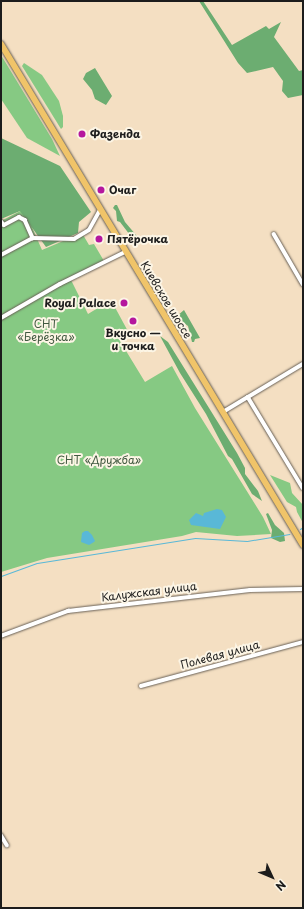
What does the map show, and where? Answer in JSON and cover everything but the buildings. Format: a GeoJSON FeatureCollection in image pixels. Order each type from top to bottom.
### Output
{"type":"FeatureCollection","features":[{"type":"Feature","properties":{"kind":"highway","name":"Киевское шоссе"},"geometry":{"type":"LineString","coordinates":[[1,44],[303,545]]}},
{"type":"Feature","properties":{"kind":"street"},"geometry":{"type":"LineString","coordinates":[[1,255],[33,238],[74,239],[89,230],[100,210]]}},
{"type":"Feature","properties":{"kind":"street"},"geometry":{"type":"LineString","coordinates":[[1,221],[3,225],[19,217],[25,220],[33,238]]}},
{"type":"Feature","properties":{"kind":"street"},"geometry":{"type":"LineString","coordinates":[[274,234],[303,284]]}},
{"type":"Feature","properties":{"kind":"street"},"geometry":{"type":"LineString","coordinates":[[1,318],[60,284],[126,252]]}},
{"type":"Feature","properties":{"kind":"street"},"geometry":{"type":"LineString","coordinates":[[222,412],[303,364]]}},
{"type":"Feature","properties":{"kind":"street"},"geometry":{"type":"LineString","coordinates":[[248,397],[303,488]]}},
{"type":"Feature","properties":{"kind":"street","name":"Калужская улица"},"geometry":{"type":"LineString","coordinates":[[1,636],[68,611],[250,590],[303,589]]}},
{"type":"Feature","properties":{"kind":"street","name":"Полевая улица"},"geometry":{"type":"LineString","coordinates":[[141,686],[303,642]]}},
{"type":"Feature","properties":{"kind":"street"},"geometry":{"type":"LineString","coordinates":[[1,835],[7,845]]}},
{"type":"Feature","properties":{"kind":"green space"},"geometry":{"type":"Polygon","coordinates":[[[199,1],[203,1],[232,45],[266,26],[269,29],[281,22],[274,37],[299,71],[303,70],[303,95],[288,98],[282,91],[283,81],[273,67],[247,73],[238,63],[199,1]]]}},
{"type":"Feature","properties":{"kind":"green space"},"geometry":{"type":"Polygon","coordinates":[[[1,55],[52,139],[60,156],[27,138],[1,99],[1,55]]]}},
{"type":"Feature","properties":{"kind":"green space"},"geometry":{"type":"Polygon","coordinates":[[[24,63],[42,75],[59,101],[63,116],[63,127],[61,129],[22,66],[24,63]]]}},
{"type":"Feature","properties":{"kind":"green space"},"geometry":{"type":"Polygon","coordinates":[[[95,68],[112,96],[106,105],[95,99],[92,90],[83,79],[86,73],[95,68]]]}},
{"type":"Feature","properties":{"kind":"green space"},"geometry":{"type":"Polygon","coordinates":[[[1,138],[60,166],[91,212],[79,222],[78,233],[46,247],[20,211],[1,219],[1,138]]]}},
{"type":"Feature","properties":{"kind":"green space"},"geometry":{"type":"Polygon","coordinates":[[[117,205],[125,222],[142,242],[140,244],[133,239],[120,222],[117,221],[116,211],[113,208],[117,205]]]}},
{"type":"Feature","properties":{"kind":"green space","name":"СНТ «Дружба»"},"geometry":{"type":"Polygon","coordinates":[[[24,209],[42,250],[82,233],[89,245],[94,244],[104,261],[70,278],[88,314],[111,300],[130,335],[120,341],[145,382],[172,366],[195,408],[263,517],[271,534],[237,536],[196,532],[182,536],[47,558],[1,572],[1,218],[3,220],[24,209]]]}},
{"type":"Feature","properties":{"kind":"green space"},"geometry":{"type":"Polygon","coordinates":[[[184,310],[200,338],[195,339],[194,342],[192,342],[188,326],[177,316],[184,310]]]}},
{"type":"Feature","properties":{"kind":"green space"},"geometry":{"type":"Polygon","coordinates":[[[160,336],[168,342],[237,453],[245,468],[245,474],[258,491],[262,501],[252,494],[232,459],[228,456],[206,414],[180,373],[160,336]]]}},
{"type":"Feature","properties":{"kind":"green space"},"geometry":{"type":"Polygon","coordinates":[[[270,475],[290,483],[292,493],[303,505],[303,523],[296,507],[287,502],[270,475]]]}},
{"type":"Feature","properties":{"kind":"green space"},"geometry":{"type":"Polygon","coordinates":[[[268,513],[275,525],[284,533],[285,541],[280,542],[271,538],[272,530],[266,514],[268,513]]]}},
{"type":"Feature","properties":{"kind":"water"},"geometry":{"type":"Polygon","coordinates":[[[217,509],[222,510],[226,517],[220,529],[191,525],[189,520],[196,513],[203,516],[204,513],[217,509]]]}},
{"type":"Feature","properties":{"kind":"water"},"geometry":{"type":"Polygon","coordinates":[[[88,531],[92,535],[95,541],[89,545],[81,542],[82,533],[88,531]]]}},
{"type":"Feature","properties":{"kind":"waterway"},"geometry":{"type":"LineString","coordinates":[[1,576],[37,563],[195,538],[247,541],[289,534]]}},
{"type":"Feature","properties":{"kind":"place","name":"Фазенда"},"geometry":{"type":"Point","coordinates":[82,134]}},
{"type":"Feature","properties":{"kind":"place","name":"Очаг"},"geometry":{"type":"Point","coordinates":[101,190]}},
{"type":"Feature","properties":{"kind":"place","name":"Пятёрочка"},"geometry":{"type":"Point","coordinates":[99,239]}},
{"type":"Feature","properties":{"kind":"place","name":"Royal Palace"},"geometry":{"type":"Point","coordinates":[124,303]}},
{"type":"Feature","properties":{"kind":"place","name":"Вкусно — и точка"},"geometry":{"type":"Point","coordinates":[133,321]}},
{"type":"Feature","properties":{"kind":"park label","name":"СНТ «Берёзка»"},"geometry":{"type":"Point","coordinates":[46,331]}}]}
